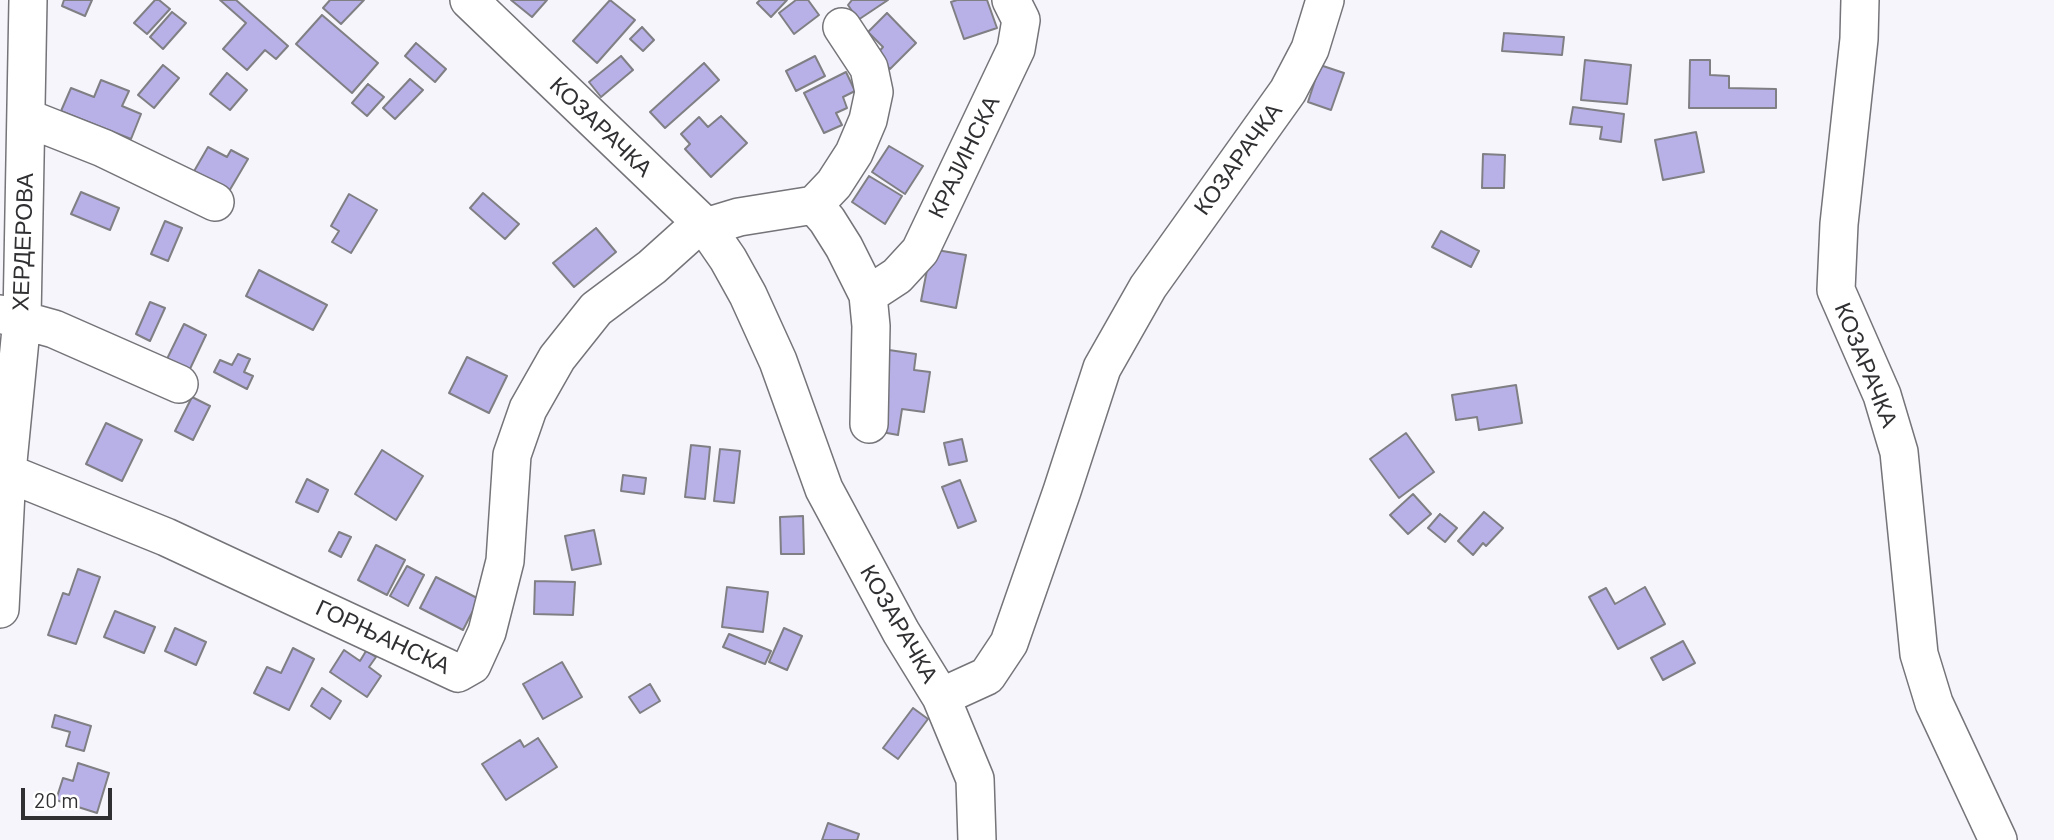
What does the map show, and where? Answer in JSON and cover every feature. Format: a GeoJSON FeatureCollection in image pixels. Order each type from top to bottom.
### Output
{"type":"FeatureCollection","features":[{"type":"Feature","properties":{"kind":"street","name":"КОЗАРАЧКА"},"geometry":{"type":"LineString","coordinates":[[469,0],[703,225],[728,259],[748,295],[778,361],[824,489],[901,632],[941,697],[987,676],[1009,643],[1102,368],[1148,287],[1288,91],[1310,49],[1325,0]]}},
{"type":"Feature","properties":{"kind":"street","name":"КРАЈИНСКА"},"geometry":{"type":"LineString","coordinates":[[868,295],[897,276],[920,251],[1016,49],[1021,20],[1011,0]]}},
{"type":"Feature","properties":{"kind":"street","name":"КОЗАРАЧКА"},"geometry":{"type":"LineString","coordinates":[[1860,0],[1859,39],[1839,224],[1836,290],[1882,395],[1899,452],[1919,654],[1934,703],[1998,840]]}},
{"type":"Feature","properties":{"kind":"street","name":"ХЕРДЕРОВА"},"geometry":{"type":"LineString","coordinates":[[0,609],[18,97],[18,10]]}},
{"type":"Feature","properties":{"kind":"street"},"geometry":{"type":"LineString","coordinates":[[703,225],[814,205],[834,184],[854,153],[868,120],[874,92],[869,68],[842,27]]}},
{"type":"Feature","properties":{"kind":"street"},"geometry":{"type":"LineString","coordinates":[[18,97],[103,148],[215,202]]}},
{"type":"Feature","properties":{"kind":"street"},"geometry":{"type":"LineString","coordinates":[[814,205],[844,247],[868,295],[869,424]]}},
{"type":"Feature","properties":{"kind":"street","name":"ГОРЊАНСКА"},"geometry":{"type":"LineString","coordinates":[[4,471],[166,537],[457,673],[472,665],[487,632],[505,561],[512,455],[528,409],[557,358],[596,309],[703,225]]}},
{"type":"Feature","properties":{"kind":"street"},"geometry":{"type":"LineString","coordinates":[[11,316],[54,329],[179,384]]}},
{"type":"Feature","properties":{"kind":"street"},"geometry":{"type":"LineString","coordinates":[[941,697],[975,779],[977,840]]}},
{"type":"Feature","properties":{"kind":"building"},"geometry":{"type":"Polygon","coordinates":[[[64,0],[92,0],[85,16],[62,6],[64,0]]]}},
{"type":"Feature","properties":{"kind":"building"},"geometry":{"type":"Polygon","coordinates":[[[155,0],[170,9],[147,34],[134,23],[155,0]]]}},
{"type":"Feature","properties":{"kind":"building"},"geometry":{"type":"Polygon","coordinates":[[[220,0],[236,0],[288,46],[276,59],[265,50],[247,70],[223,49],[246,23],[220,0]]]}},
{"type":"Feature","properties":{"kind":"building"},"geometry":{"type":"Polygon","coordinates":[[[330,0],[364,0],[341,24],[323,8],[330,0]]]}},
{"type":"Feature","properties":{"kind":"building"},"geometry":{"type":"Polygon","coordinates":[[[511,0],[547,0],[532,17],[511,0]]]}},
{"type":"Feature","properties":{"kind":"building"},"geometry":{"type":"Polygon","coordinates":[[[610,0],[635,20],[597,63],[573,41],[610,0]]]}},
{"type":"Feature","properties":{"kind":"building"},"geometry":{"type":"Polygon","coordinates":[[[760,0],[787,0],[771,17],[757,3],[760,0]]]}},
{"type":"Feature","properties":{"kind":"building"},"geometry":{"type":"Polygon","coordinates":[[[796,0],[808,0],[819,15],[794,34],[779,13],[796,0]]]}},
{"type":"Feature","properties":{"kind":"building"},"geometry":{"type":"Polygon","coordinates":[[[852,0],[888,0],[858,20],[848,5],[852,0]]]}},
{"type":"Feature","properties":{"kind":"building"},"geometry":{"type":"Polygon","coordinates":[[[987,0],[997,28],[964,39],[951,2],[987,0]]]}},
{"type":"Feature","properties":{"kind":"building"},"geometry":{"type":"Polygon","coordinates":[[[172,12],[186,23],[163,49],[150,37],[172,12]]]}},
{"type":"Feature","properties":{"kind":"building"},"geometry":{"type":"Polygon","coordinates":[[[887,13],[916,43],[890,69],[876,55],[883,47],[868,32],[887,13]]]}},
{"type":"Feature","properties":{"kind":"building"},"geometry":{"type":"Polygon","coordinates":[[[322,15],[378,63],[352,93],[296,44],[322,15]]]}},
{"type":"Feature","properties":{"kind":"building"},"geometry":{"type":"Polygon","coordinates":[[[642,27],[654,40],[643,51],[630,39],[642,27]]]}},
{"type":"Feature","properties":{"kind":"building"},"geometry":{"type":"Polygon","coordinates":[[[1504,33],[1564,37],[1562,55],[1502,51],[1504,33]]]}},
{"type":"Feature","properties":{"kind":"building"},"geometry":{"type":"Polygon","coordinates":[[[416,43],[446,69],[435,82],[405,56],[416,43]]]}},
{"type":"Feature","properties":{"kind":"building"},"geometry":{"type":"Polygon","coordinates":[[[621,56],[633,70],[601,97],[589,82],[621,56]]]}},
{"type":"Feature","properties":{"kind":"building"},"geometry":{"type":"Polygon","coordinates":[[[815,56],[825,76],[796,91],[786,71],[815,56]]]}},
{"type":"Feature","properties":{"kind":"building"},"geometry":{"type":"Polygon","coordinates":[[[1585,60],[1631,65],[1627,104],[1581,100],[1585,60]]]}},
{"type":"Feature","properties":{"kind":"building"},"geometry":{"type":"Polygon","coordinates":[[[1690,60],[1710,60],[1710,75],[1729,76],[1729,88],[1776,89],[1776,108],[1689,108],[1690,60]]]}},
{"type":"Feature","properties":{"kind":"building"},"geometry":{"type":"Polygon","coordinates":[[[704,63],[719,80],[665,128],[650,112],[704,63]]]}},
{"type":"Feature","properties":{"kind":"building"},"geometry":{"type":"Polygon","coordinates":[[[163,65],[179,78],[154,108],[138,95],[163,65]]]}},
{"type":"Feature","properties":{"kind":"building"},"geometry":{"type":"Polygon","coordinates":[[[1320,65],[1344,73],[1331,110],[1308,102],[1320,65]]]}},
{"type":"Feature","properties":{"kind":"building"},"geometry":{"type":"Polygon","coordinates":[[[846,72],[855,91],[843,97],[847,108],[836,113],[842,125],[824,133],[804,93],[846,72]]]}},
{"type":"Feature","properties":{"kind":"building"},"geometry":{"type":"Polygon","coordinates":[[[227,73],[247,90],[230,110],[210,94],[227,73]]]}},
{"type":"Feature","properties":{"kind":"building"},"geometry":{"type":"Polygon","coordinates":[[[410,79],[423,90],[395,119],[383,108],[410,79]]]}},
{"type":"Feature","properties":{"kind":"building"},"geometry":{"type":"Polygon","coordinates":[[[101,80],[129,91],[122,106],[141,114],[131,139],[61,111],[71,88],[94,97],[101,80]]]}},
{"type":"Feature","properties":{"kind":"building"},"geometry":{"type":"Polygon","coordinates":[[[368,84],[384,97],[367,116],[352,103],[368,84]]]}},
{"type":"Feature","properties":{"kind":"building"},"geometry":{"type":"Polygon","coordinates":[[[1573,107],[1624,114],[1621,142],[1600,139],[1602,127],[1570,124],[1573,107]]]}},
{"type":"Feature","properties":{"kind":"building"},"geometry":{"type":"Polygon","coordinates":[[[721,116],[747,143],[711,177],[685,149],[690,144],[681,134],[699,117],[708,127],[721,116]]]}},
{"type":"Feature","properties":{"kind":"building"},"geometry":{"type":"Polygon","coordinates":[[[1696,132],[1704,172],[1663,180],[1655,140],[1696,132]]]}},
{"type":"Feature","properties":{"kind":"building"},"geometry":{"type":"Polygon","coordinates":[[[889,146],[923,166],[905,194],[872,172],[889,146]]]}},
{"type":"Feature","properties":{"kind":"building"},"geometry":{"type":"Polygon","coordinates":[[[208,147],[227,157],[231,150],[248,159],[228,193],[193,173],[208,147]]]}},
{"type":"Feature","properties":{"kind":"building"},"geometry":{"type":"Polygon","coordinates":[[[1483,154],[1505,155],[1504,188],[1482,188],[1483,154]]]}},
{"type":"Feature","properties":{"kind":"building"},"geometry":{"type":"Polygon","coordinates":[[[869,176],[902,196],[885,224],[852,202],[869,176]]]}},
{"type":"Feature","properties":{"kind":"building"},"geometry":{"type":"Polygon","coordinates":[[[81,192],[119,208],[110,230],[71,214],[81,192]]]}},
{"type":"Feature","properties":{"kind":"building"},"geometry":{"type":"Polygon","coordinates":[[[483,193],[519,224],[505,239],[470,208],[483,193]]]}},
{"type":"Feature","properties":{"kind":"building"},"geometry":{"type":"Polygon","coordinates":[[[349,194],[377,210],[351,253],[332,242],[339,231],[331,226],[349,194]]]}},
{"type":"Feature","properties":{"kind":"building"},"geometry":{"type":"Polygon","coordinates":[[[165,221],[182,228],[168,261],[151,254],[165,221]]]}},
{"type":"Feature","properties":{"kind":"building"},"geometry":{"type":"Polygon","coordinates":[[[596,228],[616,252],[574,287],[553,263],[596,228]]]}},
{"type":"Feature","properties":{"kind":"building"},"geometry":{"type":"Polygon","coordinates":[[[1441,231],[1479,251],[1471,267],[1432,247],[1441,231]]]}},
{"type":"Feature","properties":{"kind":"building"},"geometry":{"type":"Polygon","coordinates":[[[931,249],[966,255],[956,308],[921,301],[931,249]]]}},
{"type":"Feature","properties":{"kind":"building"},"geometry":{"type":"Polygon","coordinates":[[[259,270],[327,305],[313,330],[246,296],[259,270]]]}},
{"type":"Feature","properties":{"kind":"building"},"geometry":{"type":"Polygon","coordinates":[[[150,302],[165,308],[150,341],[136,334],[150,302]]]}},
{"type":"Feature","properties":{"kind":"building"},"geometry":{"type":"Polygon","coordinates":[[[184,324],[206,335],[189,371],[166,361],[184,324]]]}},
{"type":"Feature","properties":{"kind":"building"},"geometry":{"type":"Polygon","coordinates":[[[889,350],[916,354],[914,370],[930,372],[924,412],[902,409],[898,435],[876,431],[889,350]]]}},
{"type":"Feature","properties":{"kind":"building"},"geometry":{"type":"Polygon","coordinates":[[[238,354],[250,359],[244,372],[253,376],[247,389],[214,372],[220,360],[232,365],[238,354]]]}},
{"type":"Feature","properties":{"kind":"building"},"geometry":{"type":"Polygon","coordinates":[[[467,357],[507,376],[489,413],[449,393],[467,357]]]}},
{"type":"Feature","properties":{"kind":"building"},"geometry":{"type":"Polygon","coordinates":[[[1516,385],[1522,423],[1479,430],[1477,417],[1456,420],[1452,395],[1516,385]]]}},
{"type":"Feature","properties":{"kind":"building"},"geometry":{"type":"Polygon","coordinates":[[[192,397],[210,406],[193,440],[175,431],[192,397]]]}},
{"type":"Feature","properties":{"kind":"building"},"geometry":{"type":"Polygon","coordinates":[[[106,423],[142,440],[122,481],[86,464],[106,423]]]}},
{"type":"Feature","properties":{"kind":"building"},"geometry":{"type":"Polygon","coordinates":[[[1406,433],[1434,472],[1399,498],[1370,459],[1406,433]]]}},
{"type":"Feature","properties":{"kind":"building"},"geometry":{"type":"Polygon","coordinates":[[[962,439],[967,461],[949,465],[944,443],[962,439]]]}},
{"type":"Feature","properties":{"kind":"building"},"geometry":{"type":"Polygon","coordinates":[[[691,445],[710,447],[705,499],[685,497],[691,445]]]}},
{"type":"Feature","properties":{"kind":"building"},"geometry":{"type":"Polygon","coordinates":[[[720,449],[740,451],[734,503],[714,501],[720,449]]]}},
{"type":"Feature","properties":{"kind":"building"},"geometry":{"type":"Polygon","coordinates":[[[382,450],[423,476],[396,520],[355,494],[382,450]]]}},
{"type":"Feature","properties":{"kind":"building"},"geometry":{"type":"Polygon","coordinates":[[[623,475],[646,478],[644,494],[621,491],[623,475]]]}},
{"type":"Feature","properties":{"kind":"building"},"geometry":{"type":"Polygon","coordinates":[[[307,479],[328,490],[318,512],[296,502],[307,479]]]}},
{"type":"Feature","properties":{"kind":"building"},"geometry":{"type":"Polygon","coordinates":[[[960,480],[976,521],[958,528],[942,487],[960,480]]]}},
{"type":"Feature","properties":{"kind":"building"},"geometry":{"type":"Polygon","coordinates":[[[1413,494],[1431,514],[1408,534],[1390,515],[1413,494]]]}},
{"type":"Feature","properties":{"kind":"building"},"geometry":{"type":"Polygon","coordinates":[[[1484,512],[1503,528],[1486,546],[1483,543],[1473,555],[1458,541],[1484,512]]]}},
{"type":"Feature","properties":{"kind":"building"},"geometry":{"type":"Polygon","coordinates":[[[1440,514],[1457,528],[1445,542],[1428,528],[1440,514]]]}},
{"type":"Feature","properties":{"kind":"building"},"geometry":{"type":"Polygon","coordinates":[[[803,516],[804,554],[781,554],[780,517],[803,516]]]}},
{"type":"Feature","properties":{"kind":"building"},"geometry":{"type":"Polygon","coordinates":[[[594,530],[601,564],[572,570],[565,536],[594,530]]]}},
{"type":"Feature","properties":{"kind":"building"},"geometry":{"type":"Polygon","coordinates":[[[339,532],[351,537],[341,557],[329,551],[339,532]]]}},
{"type":"Feature","properties":{"kind":"building"},"geometry":{"type":"Polygon","coordinates":[[[376,545],[405,560],[387,595],[358,580],[376,545]]]}},
{"type":"Feature","properties":{"kind":"building"},"geometry":{"type":"Polygon","coordinates":[[[407,566],[424,575],[408,606],[390,596],[407,566]]]}},
{"type":"Feature","properties":{"kind":"building"},"geometry":{"type":"Polygon","coordinates":[[[78,569],[100,577],[76,644],[48,635],[63,593],[69,595],[78,569]]]}},
{"type":"Feature","properties":{"kind":"building"},"geometry":{"type":"Polygon","coordinates":[[[436,577],[479,599],[463,630],[420,608],[436,577]]]}},
{"type":"Feature","properties":{"kind":"building"},"geometry":{"type":"Polygon","coordinates":[[[535,581],[575,582],[573,615],[534,614],[535,581]]]}},
{"type":"Feature","properties":{"kind":"building"},"geometry":{"type":"Polygon","coordinates":[[[727,587],[768,592],[763,632],[722,627],[727,587]]]}},
{"type":"Feature","properties":{"kind":"building"},"geometry":{"type":"Polygon","coordinates":[[[1645,587],[1665,624],[1618,649],[1589,597],[1606,588],[1615,604],[1645,587]]]}},
{"type":"Feature","properties":{"kind":"building"},"geometry":{"type":"Polygon","coordinates":[[[115,611],[155,627],[144,653],[104,637],[115,611]]]}},
{"type":"Feature","properties":{"kind":"building"},"geometry":{"type":"Polygon","coordinates":[[[175,628],[206,642],[196,665],[165,651],[175,628]]]}},
{"type":"Feature","properties":{"kind":"building"},"geometry":{"type":"Polygon","coordinates":[[[784,628],[802,636],[787,670],[769,662],[784,628]]]}},
{"type":"Feature","properties":{"kind":"building"},"geometry":{"type":"Polygon","coordinates":[[[729,634],[771,651],[765,664],[723,647],[729,634]]]}},
{"type":"Feature","properties":{"kind":"building"},"geometry":{"type":"Polygon","coordinates":[[[1683,641],[1695,663],[1663,680],[1651,658],[1683,641]]]}},
{"type":"Feature","properties":{"kind":"building"},"geometry":{"type":"Polygon","coordinates":[[[293,648],[314,659],[289,710],[254,693],[267,667],[281,673],[293,648]]]}},
{"type":"Feature","properties":{"kind":"building"},"geometry":{"type":"Polygon","coordinates":[[[344,650],[360,661],[366,651],[376,657],[369,667],[381,676],[367,697],[330,672],[344,650]]]}},
{"type":"Feature","properties":{"kind":"building"},"geometry":{"type":"Polygon","coordinates":[[[562,662],[582,697],[543,719],[523,684],[562,662]]]}},
{"type":"Feature","properties":{"kind":"building"},"geometry":{"type":"Polygon","coordinates":[[[650,684],[660,701],[640,713],[629,697],[650,684]]]}},
{"type":"Feature","properties":{"kind":"building"},"geometry":{"type":"Polygon","coordinates":[[[322,688],[341,701],[330,719],[311,706],[322,688]]]}},
{"type":"Feature","properties":{"kind":"building"},"geometry":{"type":"Polygon","coordinates":[[[913,708],[928,719],[898,759],[883,748],[913,708]]]}},
{"type":"Feature","properties":{"kind":"building"},"geometry":{"type":"Polygon","coordinates":[[[55,715],[91,726],[84,751],[66,746],[70,732],[52,727],[55,715]]]}},
{"type":"Feature","properties":{"kind":"building"},"geometry":{"type":"Polygon","coordinates":[[[538,738],[557,767],[506,800],[482,764],[520,740],[524,747],[538,738]]]}},
{"type":"Feature","properties":{"kind":"building"},"geometry":{"type":"Polygon","coordinates":[[[78,763],[109,773],[97,813],[56,800],[63,778],[73,781],[78,763]]]}},
{"type":"Feature","properties":{"kind":"building"},"geometry":{"type":"Polygon","coordinates":[[[828,823],[859,834],[857,840],[822,840],[828,823]]]}}]}
